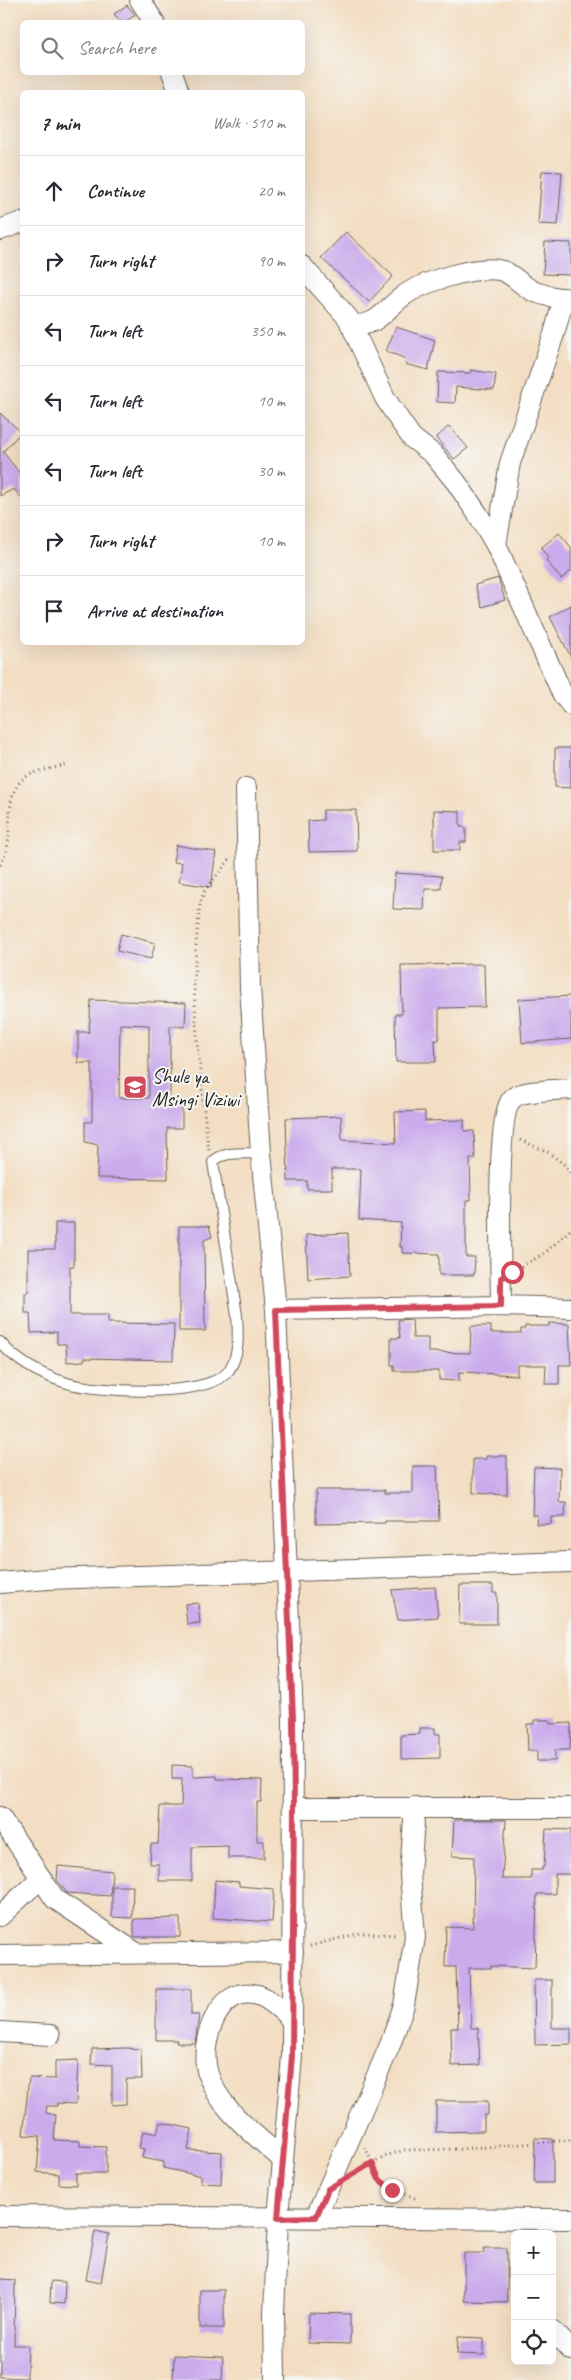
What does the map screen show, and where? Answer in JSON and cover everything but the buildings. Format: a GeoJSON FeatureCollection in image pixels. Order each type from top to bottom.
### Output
{"type":"FeatureCollection","features":[{"type":"Feature","properties":{"kind":"street"},"geometry":{"type":"LineString","coordinates":[[140,0],[153,20]]}},
{"type":"Feature","properties":{"kind":"street"},"geometry":{"type":"LineString","coordinates":[[173,75],[178,90]]}},
{"type":"Feature","properties":{"kind":"street"},"geometry":{"type":"LineString","coordinates":[[0,230],[19,223]]}},
{"type":"Feature","properties":{"kind":"street"},"geometry":{"type":"LineString","coordinates":[[305,269],[348,318],[385,398],[400,421],[412,438],[433,454],[456,482],[496,545],[562,692],[571,705]]}},
{"type":"Feature","properties":{"kind":"street"},"geometry":{"type":"LineString","coordinates":[[351,326],[369,325],[401,297],[421,284],[475,270],[490,269],[504,272],[536,293],[567,299],[510,463],[496,545]]}},
{"type":"Feature","properties":{"kind":"street"},"geometry":{"type":"LineString","coordinates":[[246,788],[250,987],[261,1153],[276,1310],[293,1718],[292,2056],[278,2218],[274,2314],[275,2380]]}},
{"type":"Feature","properties":{"kind":"street"},"geometry":{"type":"LineString","coordinates":[[501,1306],[501,1136],[504,1116],[512,1098],[522,1093],[571,1089]]}},
{"type":"Feature","properties":{"kind":"street"},"geometry":{"type":"LineString","coordinates":[[276,1310],[501,1306],[571,1308]]}},
{"type":"Feature","properties":{"kind":"street"},"geometry":{"type":"LineString","coordinates":[[0,1583],[48,1578],[571,1562]]}},
{"type":"Feature","properties":{"kind":"street"},"geometry":{"type":"LineString","coordinates":[[316,2217],[393,2037],[404,2005],[415,1937],[410,1874],[415,1807]]}},
{"type":"Feature","properties":{"kind":"street"},"geometry":{"type":"LineString","coordinates":[[294,1808],[571,1808]]}},
{"type":"Feature","properties":{"kind":"street"},"geometry":{"type":"LineString","coordinates":[[0,1817],[55,1900],[136,1953]]}},
{"type":"Feature","properties":{"kind":"street"},"geometry":{"type":"LineString","coordinates":[[0,1916],[40,1879]]}},
{"type":"Feature","properties":{"kind":"street"},"geometry":{"type":"LineString","coordinates":[[0,1955],[293,1952]]}},
{"type":"Feature","properties":{"kind":"street"},"geometry":{"type":"LineString","coordinates":[[282,2160],[217,2094],[207,2072],[207,2040],[212,2022],[232,1996],[243,1994],[260,1995],[292,2020]]}},
{"type":"Feature","properties":{"kind":"street"},"geometry":{"type":"LineString","coordinates":[[0,2032],[50,2036]]}},
{"type":"Feature","properties":{"kind":"street"},"geometry":{"type":"LineString","coordinates":[[0,2230],[10,2216],[316,2217],[530,2226],[571,2220]]}},
{"type":"Feature","properties":{"kind":"street"},"geometry":{"type":"LineString","coordinates":[[556,2334],[571,2350]]}},
{"type":"Feature","properties":{"kind":"lane"},"geometry":{"type":"LineString","coordinates":[[0,1342],[14,1357],[31,1368],[67,1383],[100,1390],[144,1391],[184,1388],[201,1385],[228,1372],[236,1357],[238,1338],[237,1315],[213,1162],[219,1157],[228,1154],[261,1153]]}},
{"type":"Feature","properties":{"kind":"path"},"geometry":{"type":"LineString","coordinates":[[0,865],[8,843],[11,804],[14,794],[22,781],[29,775],[67,765]]}},
{"type":"Feature","properties":{"kind":"path"},"geometry":{"type":"LineString","coordinates":[[213,1162],[206,1131],[197,1040],[194,986],[198,920],[200,904],[211,880],[248,838]]}},
{"type":"Feature","properties":{"kind":"path"},"geometry":{"type":"LineString","coordinates":[[504,1116],[519,1140],[525,1144],[546,1150],[566,1166],[571,1175]]}},
{"type":"Feature","properties":{"kind":"path"},"geometry":{"type":"LineString","coordinates":[[501,1278],[545,1253],[571,1229]]}},
{"type":"Feature","properties":{"kind":"path"},"geometry":{"type":"LineString","coordinates":[[293,1952],[324,1941],[360,1933],[415,1937]]}},
{"type":"Feature","properties":{"kind":"path"},"geometry":{"type":"LineString","coordinates":[[328,2189],[372,2163],[404,2150],[462,2149],[571,2140]]}},
{"type":"Feature","properties":{"kind":"path"},"geometry":{"type":"LineString","coordinates":[[372,2163],[384,2184],[392,2190],[420,2201]]}},
{"type":"Feature","properties":{"kind":"place","name":"Shule ya Msingi Viziwi"},"geometry":{"type":"Point","coordinates":[135,1087]}},
{"type":"Feature","properties":{"kind":"route"},"geometry":{"type":"LineString","coordinates":[[392,2190],[379,2179],[372,2163],[328,2189],[316,2217],[278,2218],[292,2056],[294,1808],[293,1718],[276,1310],[501,1306],[501,1278],[512,1272]]}}]}
